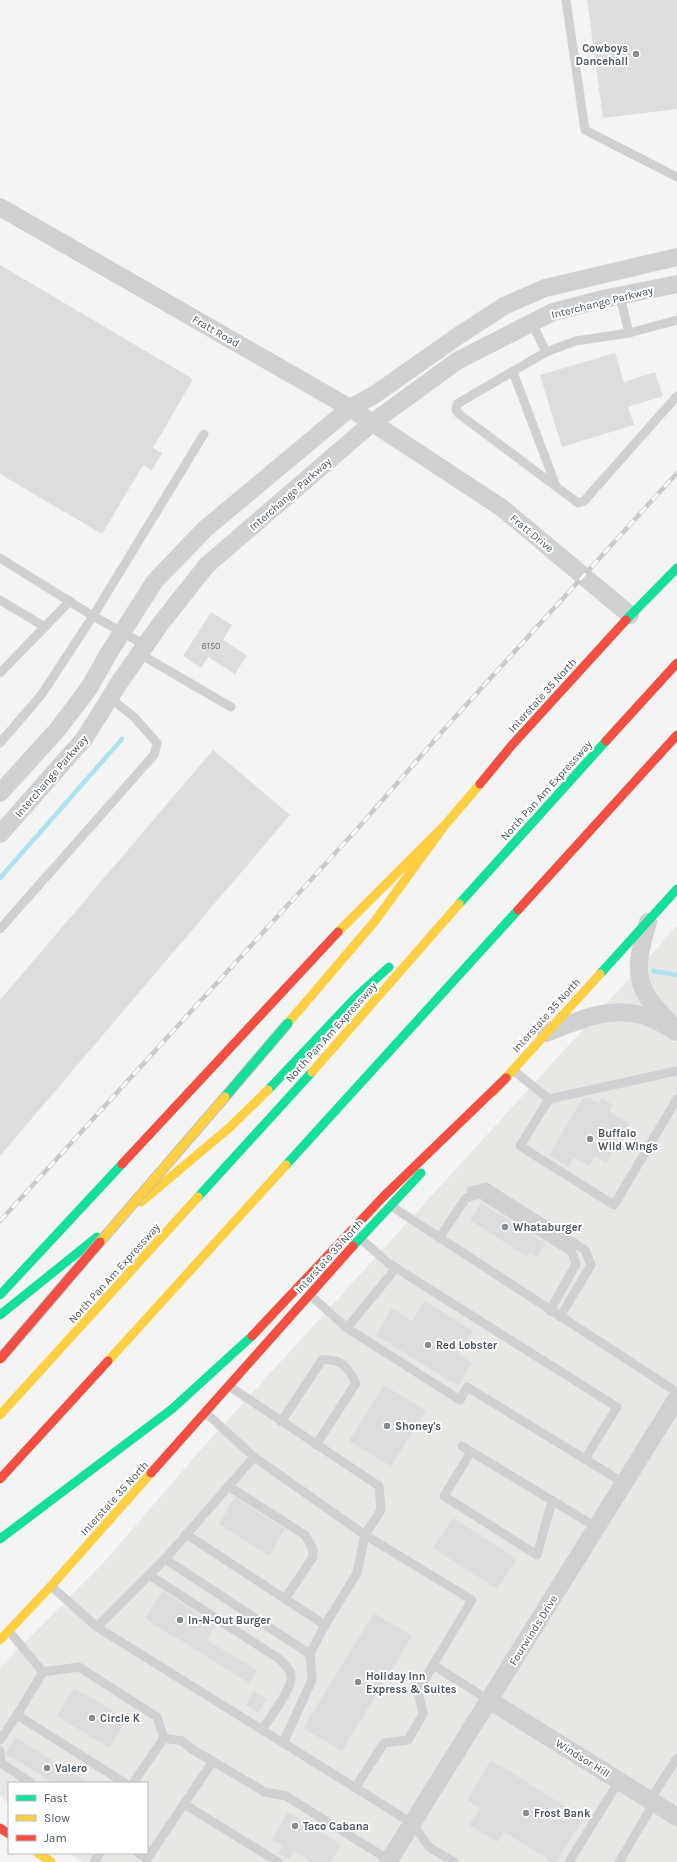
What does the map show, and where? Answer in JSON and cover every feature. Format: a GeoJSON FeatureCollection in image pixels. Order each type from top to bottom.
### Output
{"type":"FeatureCollection","features":[{"type":"Feature","properties":{"kind":"main road","name":"Interstate 35 North"},"geometry":{"type":"LineString","coordinates":[[0,1295],[353,915],[445,826],[512,745],[630,615],[677,568]]}},
{"type":"Feature","properties":{"kind":"main road","name":"North Pan Am Expressway"},"geometry":{"type":"LineString","coordinates":[[0,1415],[340,1041],[462,900],[677,664]]}},
{"type":"Feature","properties":{"kind":"main road"},"geometry":{"type":"LineString","coordinates":[[0,1479],[677,735]]}},
{"type":"Feature","properties":{"kind":"main road"},"geometry":{"type":"LineString","coordinates":[[0,1358],[375,921],[445,826]]}},
{"type":"Feature","properties":{"kind":"main road","name":"Interstate 35 North"},"geometry":{"type":"LineString","coordinates":[[0,1640],[51,1586],[206,1413],[360,1238],[391,1206],[677,889]]}},
{"type":"Feature","properties":{"kind":"main road"},"geometry":{"type":"LineString","coordinates":[[0,1314],[170,1180],[229,1128],[274,1085],[357,996],[462,900]]}},
{"type":"Feature","properties":{"kind":"main road"},"geometry":{"type":"LineString","coordinates":[[0,1539],[172,1409],[243,1346],[383,1197],[506,1078]]}},
{"type":"Feature","properties":{"kind":"main road"},"geometry":{"type":"LineString","coordinates":[[40,1854],[52,1862]]}},
{"type":"Feature","properties":{"kind":"street","name":"Fratt Road"},"geometry":{"type":"LineString","coordinates":[[0,207],[350,408],[429,460]]}},
{"type":"Feature","properties":{"kind":"street"},"geometry":{"type":"LineString","coordinates":[[0,793],[62,723],[89,688],[122,631],[155,581],[205,529],[350,408],[374,395],[458,336],[510,303],[545,288],[677,257]]}},
{"type":"Feature","properties":{"kind":"street","name":"Interchange Parkway"},"geometry":{"type":"LineString","coordinates":[[0,834],[84,739],[161,623],[208,565],[372,423],[457,361],[553,312],[677,284]]}},
{"type":"Feature","properties":{"kind":"street","name":"Fratt Drive"},"geometry":{"type":"LineString","coordinates":[[429,460],[502,508],[630,615]]}},
{"type":"Feature","properties":{"kind":"street"},"geometry":{"type":"LineString","coordinates":[[649,919],[639,954],[641,984],[647,996],[677,1032]]}},
{"type":"Feature","properties":{"kind":"street"},"geometry":{"type":"LineString","coordinates":[[546,1034],[581,1019],[605,1013],[626,1012],[648,1018],[677,1032]]}},
{"type":"Feature","properties":{"kind":"street","name":"Fourwinds Drive"},"geometry":{"type":"LineString","coordinates":[[388,1861],[596,1527],[674,1408]]}},
{"type":"Feature","properties":{"kind":"street","name":"Windsor Hill"},"geometry":{"type":"LineString","coordinates":[[489,1700],[677,1817]]}},
{"type":"Feature","properties":{"kind":"lane"},"geometry":{"type":"LineString","coordinates":[[566,0],[585,130],[677,177]]}},
{"type":"Feature","properties":{"kind":"lane"},"geometry":{"type":"LineString","coordinates":[[620,296],[629,333]]}},
{"type":"Feature","properties":{"kind":"lane"},"geometry":{"type":"LineString","coordinates":[[677,320],[629,333],[576,341],[546,352],[457,404],[456,410],[459,414],[578,502],[584,501],[677,396]]}},
{"type":"Feature","properties":{"kind":"lane"},"geometry":{"type":"LineString","coordinates":[[532,323],[546,352]]}},
{"type":"Feature","properties":{"kind":"lane"},"geometry":{"type":"LineString","coordinates":[[513,372],[556,486]]}},
{"type":"Feature","properties":{"kind":"lane"},"geometry":{"type":"LineString","coordinates":[[0,743],[42,694],[93,616],[204,434]]}},
{"type":"Feature","properties":{"kind":"lane"},"geometry":{"type":"LineString","coordinates":[[0,558],[93,616],[122,631],[144,650],[231,707]]}},
{"type":"Feature","properties":{"kind":"lane"},"geometry":{"type":"LineString","coordinates":[[0,600],[45,627]]}},
{"type":"Feature","properties":{"kind":"lane"},"geometry":{"type":"LineString","coordinates":[[0,673],[70,601]]}},
{"type":"Feature","properties":{"kind":"lane"},"geometry":{"type":"LineString","coordinates":[[0,929],[154,755],[156,743],[134,717],[110,698]]}},
{"type":"Feature","properties":{"kind":"lane"},"geometry":{"type":"LineString","coordinates":[[513,1070],[549,1098]]}},
{"type":"Feature","properties":{"kind":"lane"},"geometry":{"type":"LineString","coordinates":[[677,1071],[549,1098],[520,1146],[614,1205],[677,1099]]}},
{"type":"Feature","properties":{"kind":"lane"},"geometry":{"type":"LineString","coordinates":[[439,1238],[471,1191],[486,1187],[585,1250],[591,1265],[560,1317]]}},
{"type":"Feature","properties":{"kind":"lane"},"geometry":{"type":"LineString","coordinates":[[466,1198],[480,1194],[572,1252],[576,1264],[550,1311]]}},
{"type":"Feature","properties":{"kind":"lane"},"geometry":{"type":"LineString","coordinates":[[391,1206],[550,1311],[677,1392]]}},
{"type":"Feature","properties":{"kind":"lane"},"geometry":{"type":"LineString","coordinates":[[360,1238],[388,1263],[617,1407],[585,1459]]}},
{"type":"Feature","properties":{"kind":"lane"},"geometry":{"type":"LineString","coordinates":[[346,1328],[396,1268]]}},
{"type":"Feature","properties":{"kind":"lane"},"geometry":{"type":"LineString","coordinates":[[310,1295],[346,1328],[460,1400],[467,1387],[624,1483]]}},
{"type":"Feature","properties":{"kind":"lane"},"geometry":{"type":"LineString","coordinates":[[281,1422],[322,1360],[332,1359],[347,1367],[356,1383],[316,1445]]}},
{"type":"Feature","properties":{"kind":"lane"},"geometry":{"type":"LineString","coordinates":[[229,1386],[379,1486],[381,1510],[365,1535],[357,1573],[325,1625],[310,1654],[312,1680],[283,1743]]}},
{"type":"Feature","properties":{"kind":"lane"},"geometry":{"type":"LineString","coordinates":[[206,1413],[254,1457],[365,1535],[472,1600],[418,1691],[422,1714],[408,1740],[384,1743],[355,1788]]}},
{"type":"Feature","properties":{"kind":"lane"},"geometry":{"type":"LineString","coordinates":[[462,1446],[596,1527]]}},
{"type":"Feature","properties":{"kind":"lane"},"geometry":{"type":"LineString","coordinates":[[471,1452],[444,1496],[537,1555],[552,1501]]}},
{"type":"Feature","properties":{"kind":"lane"},"geometry":{"type":"LineString","coordinates":[[97,1627],[165,1559],[254,1457]]}},
{"type":"Feature","properties":{"kind":"lane"},"geometry":{"type":"LineString","coordinates":[[228,1486],[305,1536],[310,1543],[313,1557],[284,1599]]}},
{"type":"Feature","properties":{"kind":"lane"},"geometry":{"type":"LineString","coordinates":[[186,1534],[325,1625]]}},
{"type":"Feature","properties":{"kind":"lane"},"geometry":{"type":"LineString","coordinates":[[165,1559],[310,1654]]}},
{"type":"Feature","properties":{"kind":"lane"},"geometry":{"type":"LineString","coordinates":[[149,1575],[278,1658],[288,1667],[291,1676],[289,1687],[262,1730]]}},
{"type":"Feature","properties":{"kind":"lane"},"geometry":{"type":"LineString","coordinates":[[51,1586],[97,1627],[412,1823],[429,1847],[454,1862]]}},
{"type":"Feature","properties":{"kind":"lane"},"geometry":{"type":"LineString","coordinates":[[9,1631],[43,1672]]}},
{"type":"Feature","properties":{"kind":"lane"},"geometry":{"type":"LineString","coordinates":[[433,1665],[489,1700]]}},
{"type":"Feature","properties":{"kind":"lane"},"geometry":{"type":"LineString","coordinates":[[43,1672],[79,1667],[157,1717],[164,1738]]}},
{"type":"Feature","properties":{"kind":"lane"},"geometry":{"type":"LineString","coordinates":[[0,1740],[43,1672]]}},
{"type":"Feature","properties":{"kind":"lane"},"geometry":{"type":"LineString","coordinates":[[17,1715],[123,1782]]}},
{"type":"Feature","properties":{"kind":"lane"},"geometry":{"type":"LineString","coordinates":[[164,1738],[182,1741],[265,1792],[286,1796],[388,1861]]}},
{"type":"Feature","properties":{"kind":"lane"},"geometry":{"type":"LineString","coordinates":[[134,1782],[164,1738]]}},
{"type":"Feature","properties":{"kind":"lane"},"geometry":{"type":"LineString","coordinates":[[0,1751],[1,1763],[30,1782]]}},
{"type":"Feature","properties":{"kind":"lane"},"geometry":{"type":"LineString","coordinates":[[619,1862],[677,1758]]}},
{"type":"Feature","properties":{"kind":"lane"},"geometry":{"type":"LineString","coordinates":[[140,1854],[148,1859],[213,1761]]}},
{"type":"Feature","properties":{"kind":"lane"},"geometry":{"type":"LineString","coordinates":[[569,1862],[619,1781]]}},
{"type":"Feature","properties":{"kind":"lane"},"geometry":{"type":"LineString","coordinates":[[184,1804],[278,1862]]}},
{"type":"Feature","properties":{"kind":"shaded area"},"geometry":{"type":"Polygon","coordinates":[[[677,926],[677,1862],[83,1862],[71,1854],[148,1854],[148,1782],[8,1782],[8,1803],[0,1795],[0,1668],[106,1560],[203,1447],[677,926]]]}},
{"type":"Feature","properties":{"kind":"building","name":"Cowboys Dancehall"},"geometry":{"type":"Polygon","coordinates":[[[587,0],[677,0],[677,109],[603,118],[587,0]]]}},
{"type":"Feature","properties":{"kind":"building"},"geometry":{"type":"Polygon","coordinates":[[[0,265],[193,379],[153,448],[162,453],[152,470],[143,465],[102,534],[0,474],[0,265]]]}},
{"type":"Feature","properties":{"kind":"building"},"geometry":{"type":"Polygon","coordinates":[[[615,353],[624,382],[655,372],[663,396],[628,407],[634,425],[562,447],[540,375],[615,353]]]}},
{"type":"Feature","properties":{"kind":"building"},"geometry":{"type":"Polygon","coordinates":[[[211,612],[232,625],[223,640],[247,655],[235,674],[208,657],[201,668],[183,656],[211,612]]]}},
{"type":"Feature","properties":{"kind":"building"},"geometry":{"type":"Polygon","coordinates":[[[213,750],[290,815],[0,1156],[0,1000],[213,750]]]}},
{"type":"Feature","properties":{"kind":"building","name":"Buffalo Wild Wings"},"geometry":{"type":"Polygon","coordinates":[[[588,1097],[599,1103],[602,1098],[613,1105],[609,1111],[630,1124],[606,1163],[595,1156],[589,1166],[574,1157],[569,1167],[549,1155],[583,1098],[588,1097]]]}},
{"type":"Feature","properties":{"kind":"building","name":"Whataburger"},"geometry":{"type":"Polygon","coordinates":[[[481,1203],[546,1243],[537,1257],[530,1253],[527,1257],[470,1220],[481,1203]]]}},
{"type":"Feature","properties":{"kind":"building","name":"Red Lobster"},"geometry":{"type":"Polygon","coordinates":[[[425,1301],[473,1331],[458,1354],[472,1363],[458,1386],[376,1335],[392,1308],[412,1321],[425,1301]]]}},
{"type":"Feature","properties":{"kind":"building","name":"Shoney's"},"geometry":{"type":"Polygon","coordinates":[[[384,1385],[426,1411],[391,1466],[349,1441],[384,1385]]]}},
{"type":"Feature","properties":{"kind":"building"},"geometry":{"type":"Polygon","coordinates":[[[235,1497],[285,1529],[269,1556],[219,1524],[235,1497]]]}},
{"type":"Feature","properties":{"kind":"building"},"geometry":{"type":"Polygon","coordinates":[[[453,1518],[517,1559],[497,1589],[433,1548],[453,1518]]]}},
{"type":"Feature","properties":{"kind":"building","name":"In-N-Out Burger"},"geometry":{"type":"Polygon","coordinates":[[[163,1591],[216,1625],[207,1640],[257,1670],[249,1683],[172,1635],[171,1636],[145,1618],[163,1591]]]}},
{"type":"Feature","properties":{"kind":"building","name":"Holiday Inn Express & Suites"},"geometry":{"type":"Polygon","coordinates":[[[374,1613],[412,1636],[342,1751],[303,1728],[374,1613]]]}},
{"type":"Feature","properties":{"kind":"building","name":"Circle K"},"geometry":{"type":"Polygon","coordinates":[[[74,1688],[114,1711],[113,1712],[126,1721],[109,1748],[57,1716],[74,1688]]]}},
{"type":"Feature","properties":{"kind":"building"},"geometry":{"type":"Polygon","coordinates":[[[254,1691],[267,1699],[258,1713],[246,1705],[254,1691]]]}},
{"type":"Feature","properties":{"kind":"building","name":"Valero"},"geometry":{"type":"Polygon","coordinates":[[[15,1737],[87,1782],[52,1782],[6,1754],[15,1737]]]}},
{"type":"Feature","properties":{"kind":"building","name":"Frost Bank"},"geometry":{"type":"Polygon","coordinates":[[[491,1760],[584,1818],[556,1862],[552,1862],[504,1832],[497,1842],[469,1825],[480,1808],[467,1800],[491,1760]]]}},
{"type":"Feature","properties":{"kind":"building","name":"Taco Cabana"},"geometry":{"type":"Polygon","coordinates":[[[288,1812],[341,1845],[331,1862],[311,1862],[294,1851],[289,1859],[278,1853],[283,1846],[272,1839],[288,1812]]]}},
{"type":"Feature","properties":{"kind":"waterway"},"geometry":{"type":"LineString","coordinates":[[0,878],[122,739]]}},
{"type":"Feature","properties":{"kind":"waterway"},"geometry":{"type":"LineString","coordinates":[[653,971],[677,975]]}},
{"type":"Feature","properties":{"kind":"railway"},"geometry":{"type":"LineString","coordinates":[[0,1221],[359,827],[447,726],[677,473]]}},
{"type":"Feature","properties":{"kind":"traffic: fast"},"geometry":{"type":"LineString","coordinates":[[626,620],[677,568]]}},
{"type":"Feature","properties":{"kind":"traffic: fast"},"geometry":{"type":"LineString","coordinates":[[459,904],[606,741]]}},
{"type":"Feature","properties":{"kind":"traffic: fast"},"geometry":{"type":"LineString","coordinates":[[600,974],[677,889]]}},
{"type":"Feature","properties":{"kind":"traffic: fast"},"geometry":{"type":"LineString","coordinates":[[286,1165],[518,910]]}},
{"type":"Feature","properties":{"kind":"traffic: fast"},"geometry":{"type":"LineString","coordinates":[[268,1090],[357,996],[389,967]]}},
{"type":"Feature","properties":{"kind":"traffic: fast"},"geometry":{"type":"LineString","coordinates":[[225,1097],[288,1023]]}},
{"type":"Feature","properties":{"kind":"traffic: fast"},"geometry":{"type":"LineString","coordinates":[[198,1197],[312,1072]]}},
{"type":"Feature","properties":{"kind":"traffic: fast"},"geometry":{"type":"LineString","coordinates":[[0,1295],[122,1164]]}},
{"type":"Feature","properties":{"kind":"traffic: fast"},"geometry":{"type":"LineString","coordinates":[[353,1246],[421,1173]]}},
{"type":"Feature","properties":{"kind":"traffic: fast"},"geometry":{"type":"LineString","coordinates":[[0,1315],[97,1237]]}},
{"type":"Feature","properties":{"kind":"traffic: fast"},"geometry":{"type":"LineString","coordinates":[[0,1539],[172,1409],[252,1336]]}},
{"type":"Feature","properties":{"kind":"traffic: slow"},"geometry":{"type":"LineString","coordinates":[[338,932],[445,825],[480,784]]}},
{"type":"Feature","properties":{"kind":"traffic: slow"},"geometry":{"type":"LineString","coordinates":[[288,1023],[375,921],[445,825]]}},
{"type":"Feature","properties":{"kind":"traffic: slow"},"geometry":{"type":"LineString","coordinates":[[312,1072],[459,904]]}},
{"type":"Feature","properties":{"kind":"traffic: slow"},"geometry":{"type":"LineString","coordinates":[[493,1092],[600,974]]}},
{"type":"Feature","properties":{"kind":"traffic: slow"},"geometry":{"type":"LineString","coordinates":[[141,1202],[229,1128],[268,1090]]}},
{"type":"Feature","properties":{"kind":"traffic: slow"},"geometry":{"type":"LineString","coordinates":[[100,1242],[225,1097]]}},
{"type":"Feature","properties":{"kind":"traffic: slow"},"geometry":{"type":"LineString","coordinates":[[108,1361],[286,1165]]}},
{"type":"Feature","properties":{"kind":"traffic: slow"},"geometry":{"type":"LineString","coordinates":[[0,1415],[198,1197]]}},
{"type":"Feature","properties":{"kind":"traffic: slow"},"geometry":{"type":"LineString","coordinates":[[0,1640],[51,1586],[151,1473]]}},
{"type":"Feature","properties":{"kind":"traffic: slow"},"geometry":{"type":"LineString","coordinates":[[39,1854],[51,1862]]}},
{"type":"Feature","properties":{"kind":"traffic: jam"},"geometry":{"type":"LineString","coordinates":[[480,784],[512,745],[626,620]]}},
{"type":"Feature","properties":{"kind":"traffic: jam"},"geometry":{"type":"LineString","coordinates":[[606,741],[677,663]]}},
{"type":"Feature","properties":{"kind":"traffic: jam"},"geometry":{"type":"LineString","coordinates":[[518,910],[677,735]]}},
{"type":"Feature","properties":{"kind":"traffic: jam"},"geometry":{"type":"LineString","coordinates":[[122,1164],[338,932]]}},
{"type":"Feature","properties":{"kind":"traffic: jam"},"geometry":{"type":"LineString","coordinates":[[252,1336],[383,1197],[506,1078]]}},
{"type":"Feature","properties":{"kind":"traffic: jam"},"geometry":{"type":"LineString","coordinates":[[0,1359],[100,1242]]}},
{"type":"Feature","properties":{"kind":"traffic: jam"},"geometry":{"type":"LineString","coordinates":[[151,1473],[353,1246]]}},
{"type":"Feature","properties":{"kind":"traffic: jam"},"geometry":{"type":"LineString","coordinates":[[0,1479],[108,1361]]}},
{"type":"Feature","properties":{"kind":"traffic: jam"},"geometry":{"type":"LineString","coordinates":[[0,1828],[8,1833]]}},
{"type":"Feature","properties":{"kind":"place","name":"Cowboys Dancehall"},"geometry":{"type":"Point","coordinates":[636,54]}},
{"type":"Feature","properties":{"kind":"place","name":"Buffalo Wild Wings"},"geometry":{"type":"Point","coordinates":[590,1139]}},
{"type":"Feature","properties":{"kind":"place","name":"Whataburger"},"geometry":{"type":"Point","coordinates":[505,1227]}},
{"type":"Feature","properties":{"kind":"place","name":"Red Lobster"},"geometry":{"type":"Point","coordinates":[428,1345]}},
{"type":"Feature","properties":{"kind":"place","name":"Shoney's"},"geometry":{"type":"Point","coordinates":[387,1426]}},
{"type":"Feature","properties":{"kind":"place","name":"In-N-Out Burger"},"geometry":{"type":"Point","coordinates":[180,1620]}},
{"type":"Feature","properties":{"kind":"place","name":"Holiday Inn Express & Suites"},"geometry":{"type":"Point","coordinates":[358,1682]}},
{"type":"Feature","properties":{"kind":"place","name":"Circle K"},"geometry":{"type":"Point","coordinates":[92,1718]}},
{"type":"Feature","properties":{"kind":"place","name":"Valero"},"geometry":{"type":"Point","coordinates":[47,1768]}},
{"type":"Feature","properties":{"kind":"place","name":"Frost Bank"},"geometry":{"type":"Point","coordinates":[526,1813]}},
{"type":"Feature","properties":{"kind":"place","name":"Taco Cabana"},"geometry":{"type":"Point","coordinates":[295,1826]}}]}
